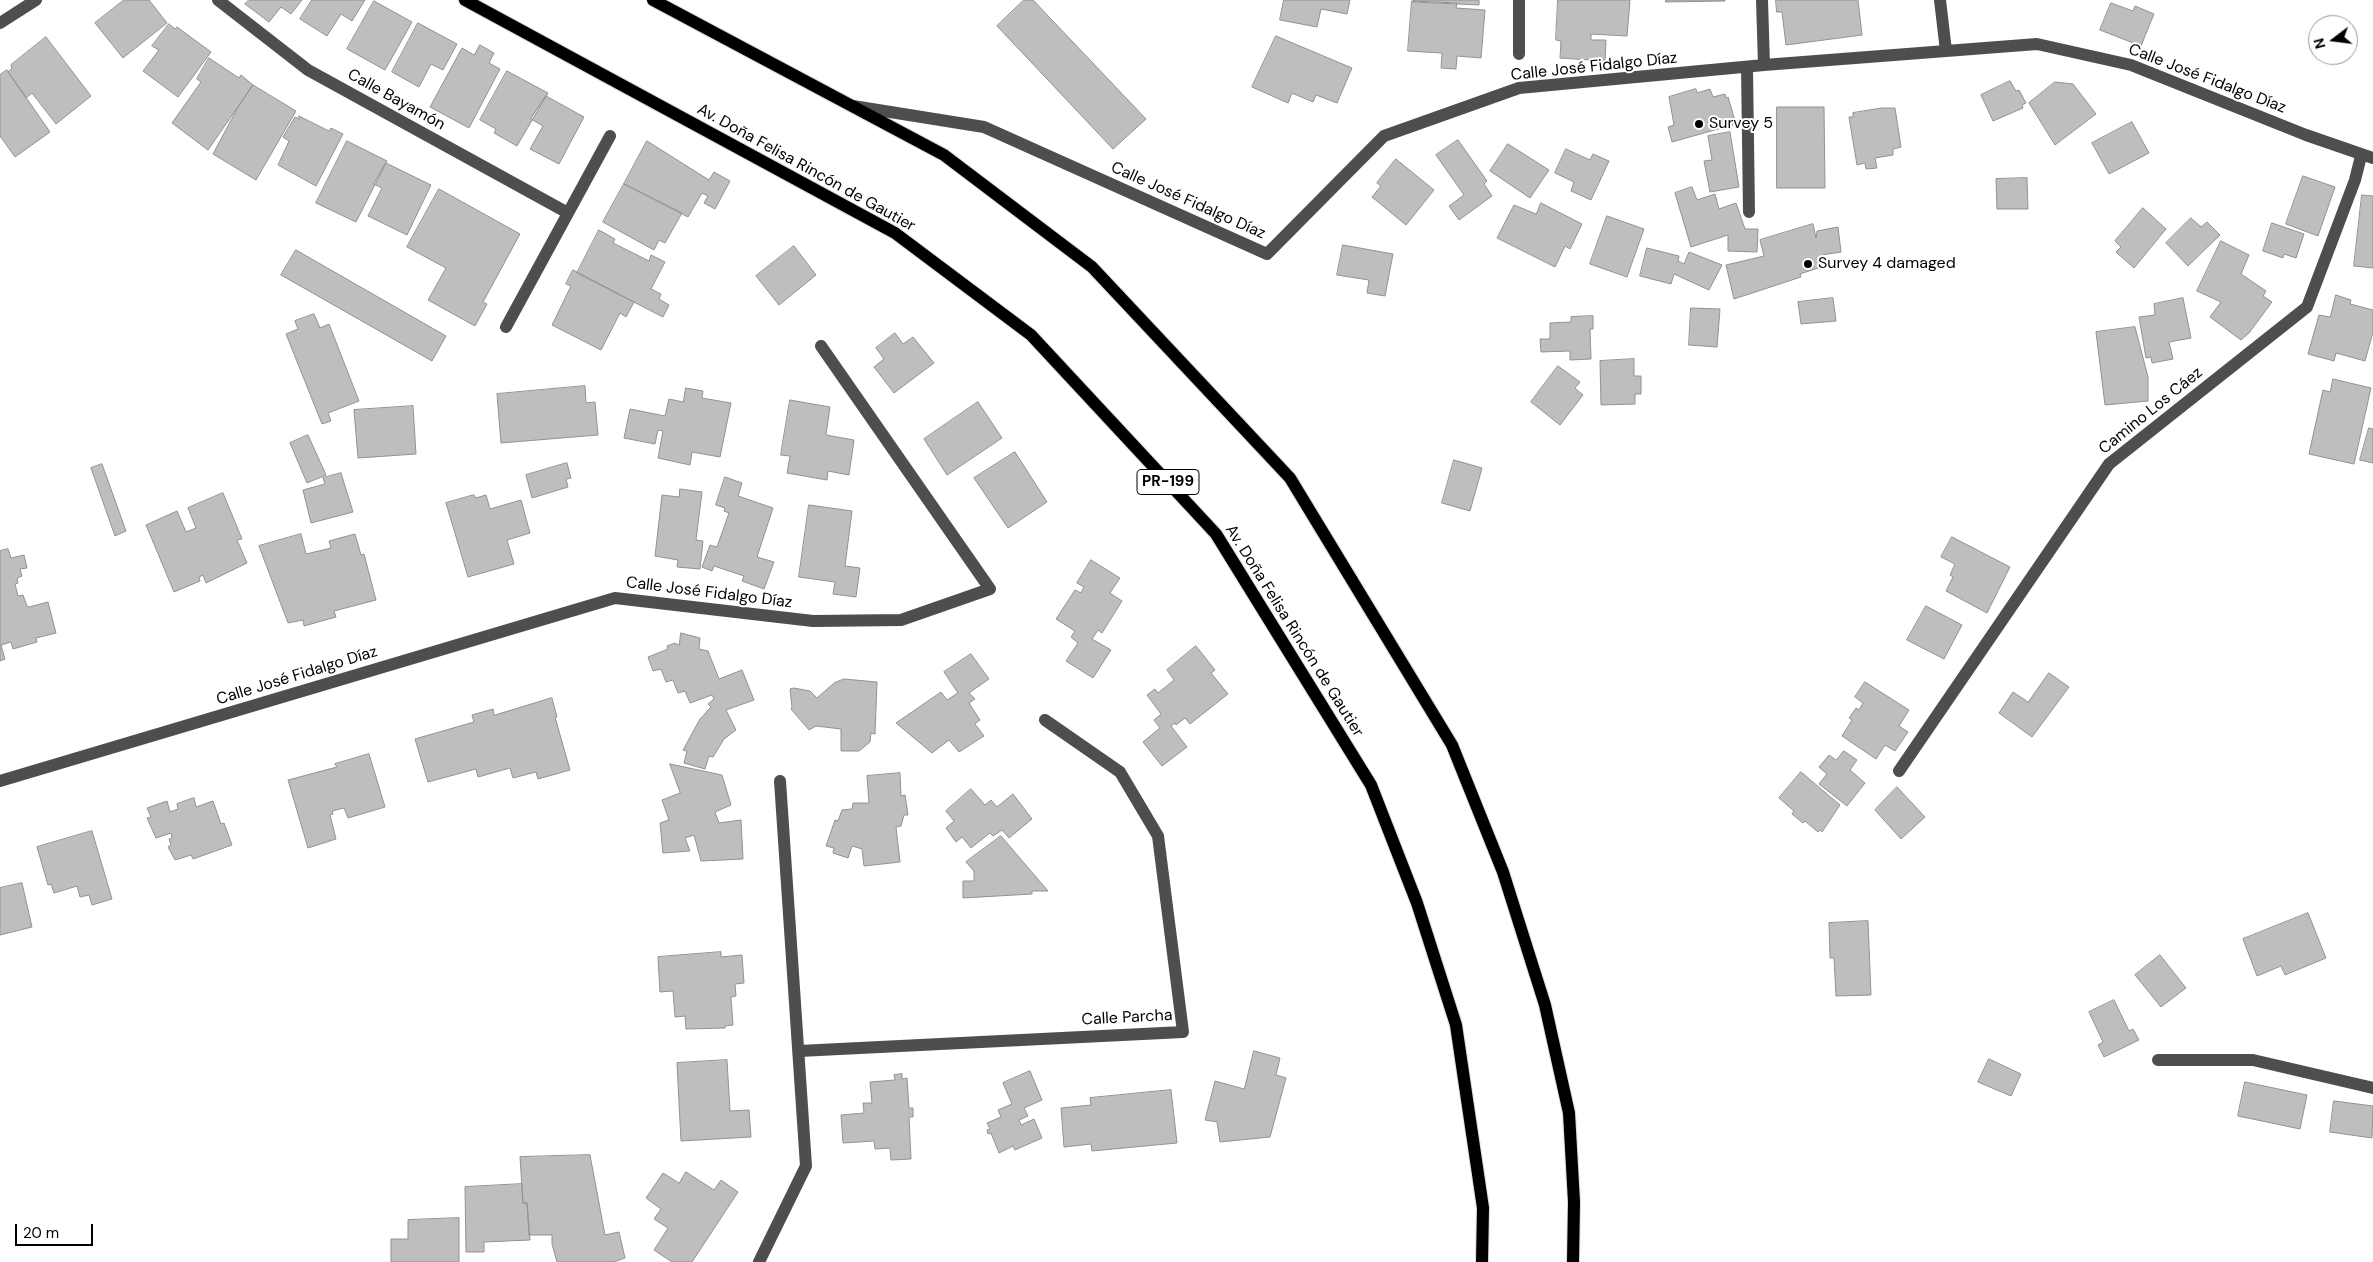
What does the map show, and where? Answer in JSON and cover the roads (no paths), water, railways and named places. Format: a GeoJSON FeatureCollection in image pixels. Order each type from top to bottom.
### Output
{"type":"FeatureCollection","features":[{"type":"Feature","properties":{"kind":"main road","name":"Av. Doña Felisa Rincón de Gautier"},"geometry":{"type":"LineString","coordinates":[[466,0],[895,233],[1031,335],[1216,534],[1371,785],[1417,903],[1456,1025],[1483,1208],[1482,1262]]}},
{"type":"Feature","properties":{"kind":"main road"},"geometry":{"type":"LineString","coordinates":[[653,0],[944,155],[1092,267],[1290,478],[1452,745],[1503,872],[1545,1004],[1569,1113],[1574,1202],[1573,1262]]}},
{"type":"Feature","properties":{"kind":"street"},"geometry":{"type":"LineString","coordinates":[[0,23],[36,0]]}},
{"type":"Feature","properties":{"kind":"street","name":"Calle Bayamón"},"geometry":{"type":"LineString","coordinates":[[218,0],[308,70],[568,213]]}},
{"type":"Feature","properties":{"kind":"street"},"geometry":{"type":"LineString","coordinates":[[1519,0],[1519,54]]}},
{"type":"Feature","properties":{"kind":"street"},"geometry":{"type":"LineString","coordinates":[[1762,0],[1764,65]]}},
{"type":"Feature","properties":{"kind":"street"},"geometry":{"type":"LineString","coordinates":[[1940,0],[1946,51]]}},
{"type":"Feature","properties":{"kind":"street","name":"Calle José Fidalgo Díaz"},"geometry":{"type":"LineString","coordinates":[[853,106],[984,127],[1266,254],[1384,136],[1519,88],[1764,65],[2037,44],[2131,65],[2367,157]]}},
{"type":"Feature","properties":{"kind":"street"},"geometry":{"type":"LineString","coordinates":[[1747,67],[1749,212]]}},
{"type":"Feature","properties":{"kind":"street"},"geometry":{"type":"LineString","coordinates":[[506,328],[610,136]]}},
{"type":"Feature","properties":{"kind":"street","name":"Camino Los Cáez"},"geometry":{"type":"LineString","coordinates":[[1899,771],[2109,464],[2307,308],[2355,180],[2367,157]]}},
{"type":"Feature","properties":{"kind":"street","name":"Calle José Fidalgo Díaz"},"geometry":{"type":"LineString","coordinates":[[0,781],[615,598],[813,621],[901,620],[990,589],[821,346]]}},
{"type":"Feature","properties":{"kind":"street","name":"Calle Parcha"},"geometry":{"type":"LineString","coordinates":[[799,1051],[1183,1032],[1158,836],[1120,772],[1045,720]]}},
{"type":"Feature","properties":{"kind":"street"},"geometry":{"type":"LineString","coordinates":[[759,1262],[806,1166],[780,781]]}},
{"type":"Feature","properties":{"kind":"street"},"geometry":{"type":"LineString","coordinates":[[2158,1060],[2253,1060],[2373,1088]]}},
{"type":"Feature","properties":{"kind":"place","name":"Survey 5"},"geometry":{"type":"Point","coordinates":[1699,124]}},
{"type":"Feature","properties":{"kind":"place","name":"Survey 4 damaged"},"geometry":{"type":"Point","coordinates":[1808,264]}}]}
